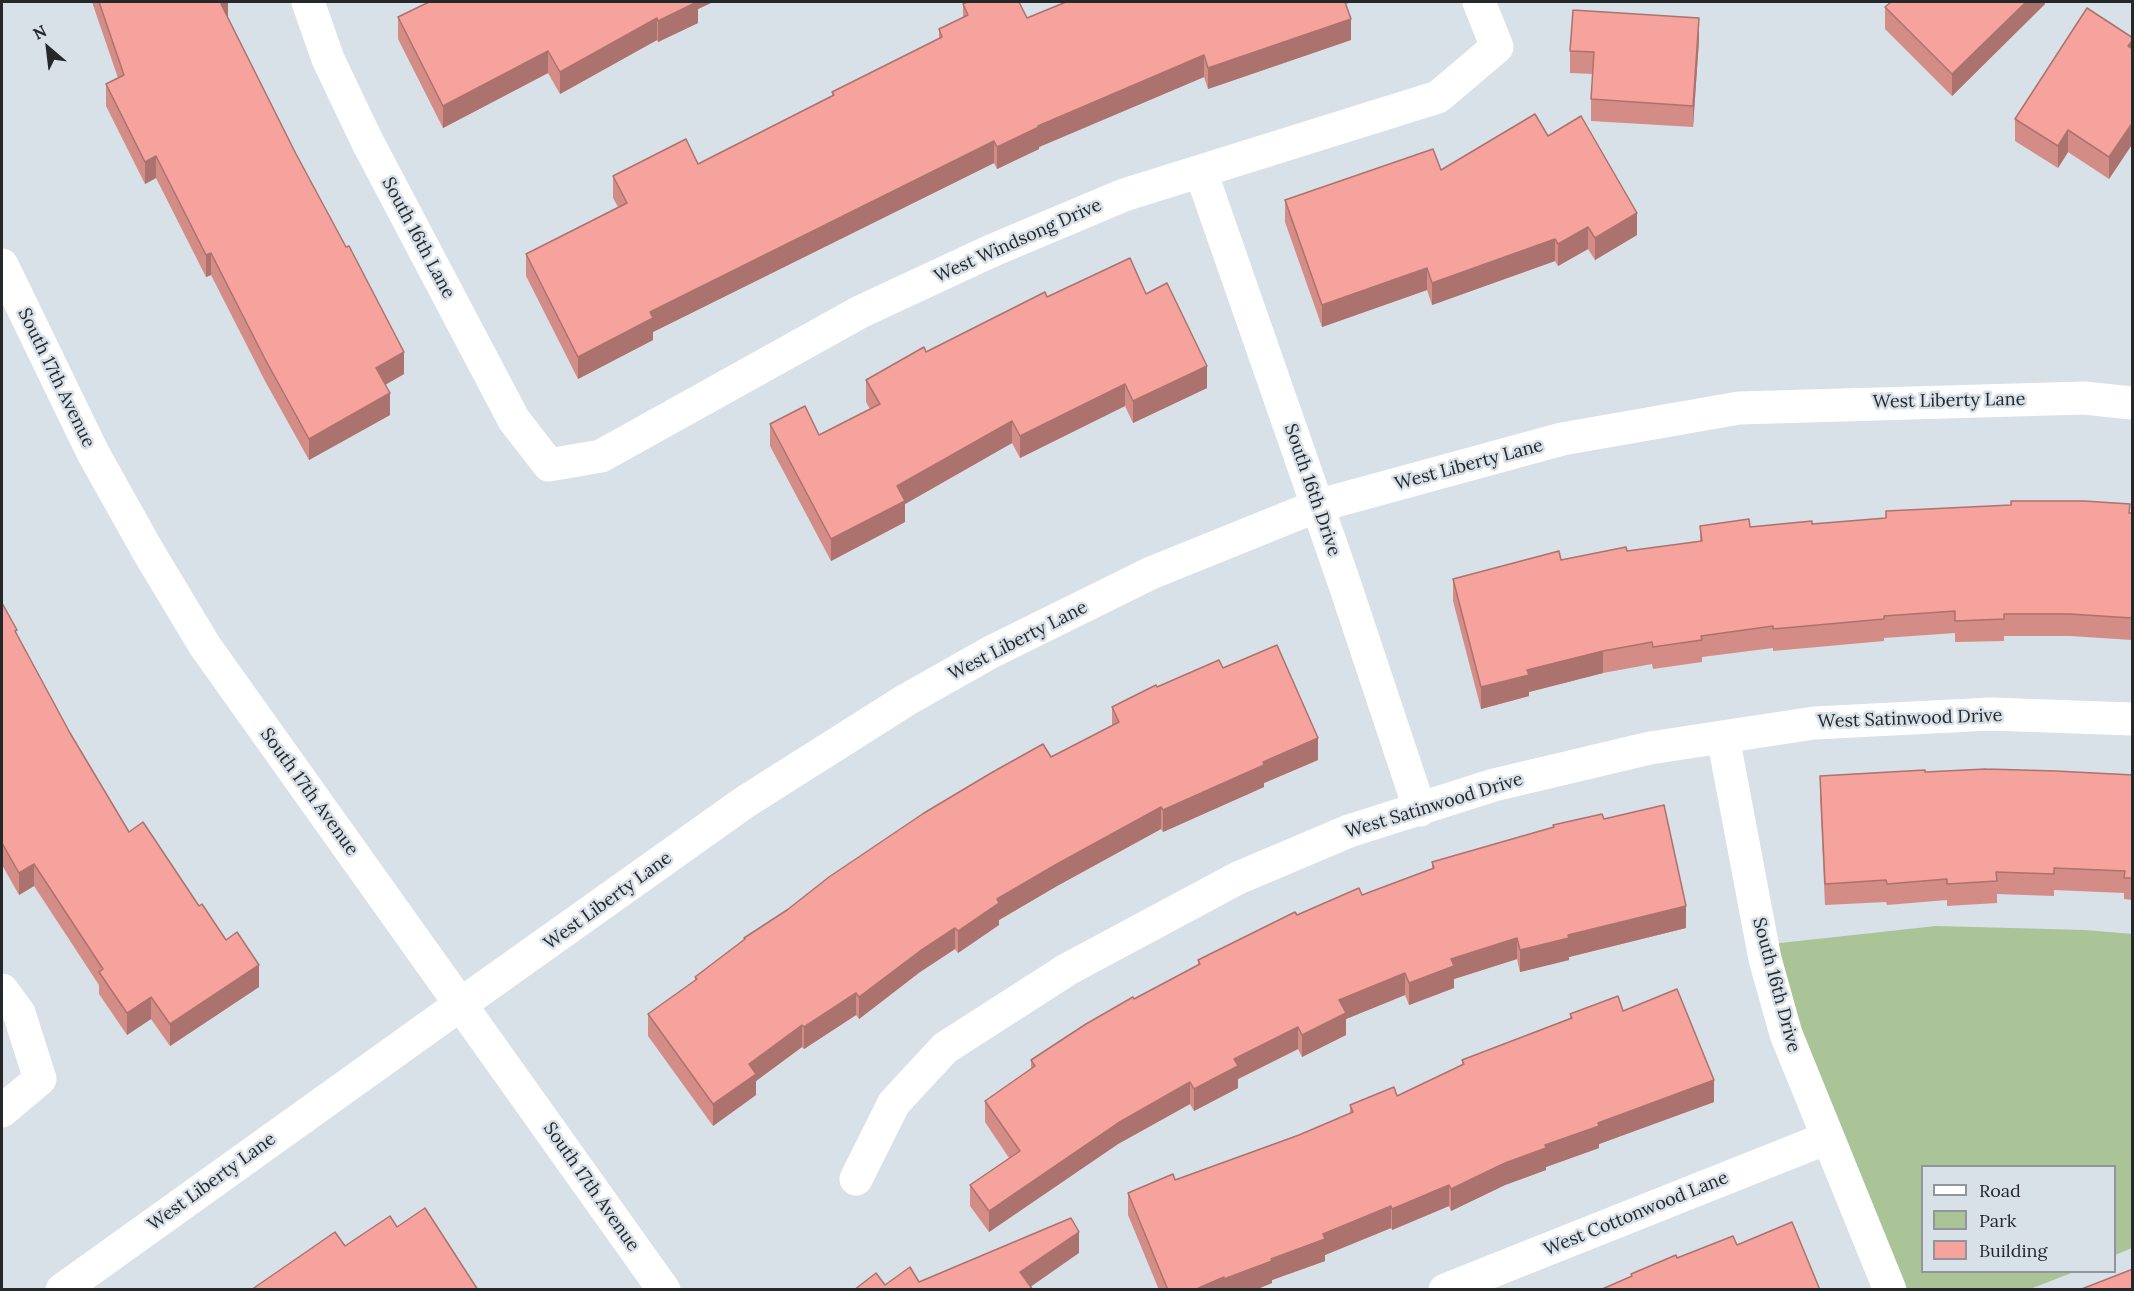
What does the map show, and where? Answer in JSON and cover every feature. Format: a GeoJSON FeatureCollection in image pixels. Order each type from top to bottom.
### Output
{"type":"FeatureCollection","features":[{"type":"Feature","properties":{"kind":"street","name":"South 16th Lane"},"geometry":{"type":"LineString","coordinates":[[308,2],[328,59],[367,141],[514,420],[549,465]]}},
{"type":"Feature","properties":{"kind":"street","name":"West Windsong Drive"},"geometry":{"type":"LineString","coordinates":[[549,465],[601,456],[860,312],[991,251],[1124,195],[1438,97],[1497,47],[1479,2]]}},
{"type":"Feature","properties":{"kind":"street","name":"South 16th Drive"},"geometry":{"type":"LineString","coordinates":[[1201,172],[1420,810]]}},
{"type":"Feature","properties":{"kind":"street","name":"South 17th Avenue"},"geometry":{"type":"LineString","coordinates":[[2,265],[39,346],[93,453],[205,646],[664,1290]]}},
{"type":"Feature","properties":{"kind":"street","name":"West Liberty Lane"},"geometry":{"type":"LineString","coordinates":[[62,1290],[745,802],[906,700],[991,652],[1151,573],[1317,506],[1562,440],[1739,408],[2085,398],[2133,403]]}},
{"type":"Feature","properties":{"kind":"street","name":"West Satinwood Drive"},"geometry":{"type":"LineString","coordinates":[[856,1179],[894,1103],[945,1048],[1068,969],[1238,878],[1349,831],[1516,780],[1650,748],[1814,723],[1991,714],[2133,719]]}},
{"type":"Feature","properties":{"kind":"street","name":"South 16th Drive"},"geometry":{"type":"LineString","coordinates":[[1723,737],[1765,959],[1785,1035],[1890,1290]]}},
{"type":"Feature","properties":{"kind":"street"},"geometry":{"type":"LineString","coordinates":[[2,990],[19,1012],[40,1079],[2,1111]]}},
{"type":"Feature","properties":{"kind":"street","name":"West Cottonwood Lane"},"geometry":{"type":"LineString","coordinates":[[1445,1290],[1827,1138]]}},
{"type":"Feature","properties":{"kind":"green space"},"geometry":{"type":"Polygon","coordinates":[[[1936,926],[2085,930],[2132,934],[2132,1248],[2116,1255],[2116,1165],[1921,1165],[1921,1273],[2071,1273],[2030,1289],[1890,1289],[1762,945],[1936,926]]]}},
{"type":"Feature","properties":{"kind":"building"},"geometry":{"type":"Polygon","coordinates":[[[99,2],[228,2],[221,4],[296,154],[346,247],[349,246],[404,352],[376,368],[390,393],[309,439],[211,253],[206,255],[156,156],[145,162],[106,84],[124,75],[99,2]]]}},
{"type":"Feature","properties":{"kind":"building"},"geometry":{"type":"Polygon","coordinates":[[[429,2],[697,2],[658,21],[657,18],[560,72],[548,51],[443,106],[398,17],[429,2]]]}},
{"type":"Feature","properties":{"kind":"building"},"geometry":{"type":"Polygon","coordinates":[[[967,2],[1019,2],[1027,18],[1066,2],[1345,2],[1351,19],[1208,68],[1204,55],[1038,126],[997,147],[994,141],[650,312],[653,318],[578,357],[526,254],[627,203],[613,176],[686,139],[698,164],[834,95],[832,92],[942,37],[939,29],[968,15],[963,4],[967,2]]]}},
{"type":"Feature","properties":{"kind":"building"},"geometry":{"type":"Polygon","coordinates":[[[1891,2],[2026,2],[1952,74],[1885,7],[1891,2]]]}},
{"type":"Feature","properties":{"kind":"building"},"geometry":{"type":"Polygon","coordinates":[[[2087,8],[2133,38],[2128,46],[2133,49],[2133,122],[2109,157],[2068,130],[2058,146],[2015,119],[2087,8]]]}},
{"type":"Feature","properties":{"kind":"building"},"geometry":{"type":"Polygon","coordinates":[[[1573,10],[1699,18],[1693,106],[1591,99],[1594,52],[1570,51],[1573,10]]]}},
{"type":"Feature","properties":{"kind":"building"},"geometry":{"type":"Polygon","coordinates":[[[1535,114],[1548,136],[1581,116],[1637,213],[1595,238],[1588,227],[1558,244],[1555,239],[1432,283],[1427,268],[1322,305],[1285,200],[1433,149],[1441,170],[1535,114]]]}},
{"type":"Feature","properties":{"kind":"building"},"geometry":{"type":"Polygon","coordinates":[[[1130,258],[1146,294],[1167,283],[1207,366],[1133,401],[1125,384],[1020,436],[1012,421],[897,486],[905,501],[831,539],[770,424],[805,406],[819,435],[880,404],[866,380],[924,347],[926,352],[1045,292],[1047,297],[1130,258]]]}},
{"type":"Feature","properties":{"kind":"building"},"geometry":{"type":"Polygon","coordinates":[[[2011,501],[2084,501],[2130,504],[2129,513],[2133,513],[2133,620],[2132,618],[2070,614],[2004,614],[2004,619],[1955,621],[1955,611],[1884,616],[1884,619],[1773,629],[1773,626],[1701,636],[1702,640],[1653,647],[1652,642],[1603,651],[1527,670],[1529,675],[1481,687],[1453,579],[1559,551],[1561,560],[1626,547],[1627,551],[1702,541],[1700,526],[1749,519],[1750,527],[1812,521],[1812,524],[1886,518],[1886,511],[2011,505],[2011,501]]]}},
{"type":"Feature","properties":{"kind":"building"},"geometry":{"type":"Polygon","coordinates":[[[2,603],[70,733],[129,832],[143,822],[199,906],[202,904],[226,940],[237,932],[259,965],[170,1024],[151,997],[127,1013],[99,972],[103,969],[34,864],[19,873],[2,843],[2,603]]]}},
{"type":"Feature","properties":{"kind":"building"},"geometry":{"type":"Polygon","coordinates":[[[1277,645],[1318,738],[1163,810],[1161,807],[997,899],[999,903],[958,931],[955,928],[920,951],[859,997],[856,993],[804,1027],[802,1025],[749,1064],[756,1074],[713,1104],[648,1014],[697,979],[695,977],[744,938],[787,910],[829,877],[924,813],[991,773],[1043,744],[1051,757],[1119,722],[1112,707],[1156,685],[1157,687],[1219,660],[1223,668],[1277,645]]]}},
{"type":"Feature","properties":{"kind":"building"},"geometry":{"type":"Polygon","coordinates":[[[1986,769],[2133,775],[2133,878],[2124,878],[2125,871],[2054,868],[2054,874],[1996,872],[1997,881],[1947,884],[1947,879],[1887,884],[1886,880],[1825,884],[1820,776],[1986,769]]]}},
{"type":"Feature","properties":{"kind":"building"},"geometry":{"type":"Polygon","coordinates":[[[1664,805],[1686,906],[1568,935],[1569,938],[1520,950],[1517,938],[1451,959],[1454,966],[1409,983],[1405,973],[1339,1000],[1346,1013],[1302,1035],[1298,1027],[1234,1059],[1238,1066],[1194,1089],[1190,1082],[1118,1123],[989,1211],[970,1185],[1020,1151],[985,1101],[1035,1066],[1031,1060],[1133,997],[1134,999],[1200,964],[1198,960],[1295,912],[1297,915],[1359,888],[1362,895],[1434,868],[1432,862],[1554,827],[1553,825],[1602,814],[1604,819],[1664,805]]]}},
{"type":"Feature","properties":{"kind":"building"},"geometry":{"type":"Polygon","coordinates":[[[1677,989],[1714,1080],[1598,1123],[1599,1126],[1545,1145],[1546,1148],[1505,1163],[1451,1189],[1449,1185],[1392,1209],[1391,1206],[1323,1234],[1325,1239],[1271,1259],[1272,1261],[1194,1290],[1168,1290],[1128,1193],[1173,1174],[1175,1180],[1299,1135],[1353,1112],[1350,1105],[1394,1087],[1397,1096],[1464,1064],[1462,1060],[1572,1018],[1570,1014],[1618,996],[1623,1011],[1677,989]]]}},
{"type":"Feature","properties":{"kind":"building"},"geometry":{"type":"Polygon","coordinates":[[[425,1208],[478,1290],[251,1290],[335,1232],[345,1246],[390,1216],[397,1227],[425,1208]]]}},
{"type":"Feature","properties":{"kind":"building"},"geometry":{"type":"Polygon","coordinates":[[[1071,1218],[1079,1232],[1020,1272],[1033,1290],[854,1290],[876,1273],[885,1285],[910,1267],[919,1282],[1071,1218]]]}},
{"type":"Feature","properties":{"kind":"building"},"geometry":{"type":"Polygon","coordinates":[[[1792,1222],[1820,1290],[1600,1290],[1676,1255],[1677,1258],[1733,1236],[1737,1245],[1792,1222]]]}},
{"type":"Feature","properties":{"kind":"building"},"geometry":{"type":"Polygon","coordinates":[[[2133,1269],[2133,1290],[2079,1290],[2133,1269]]]}}]}
